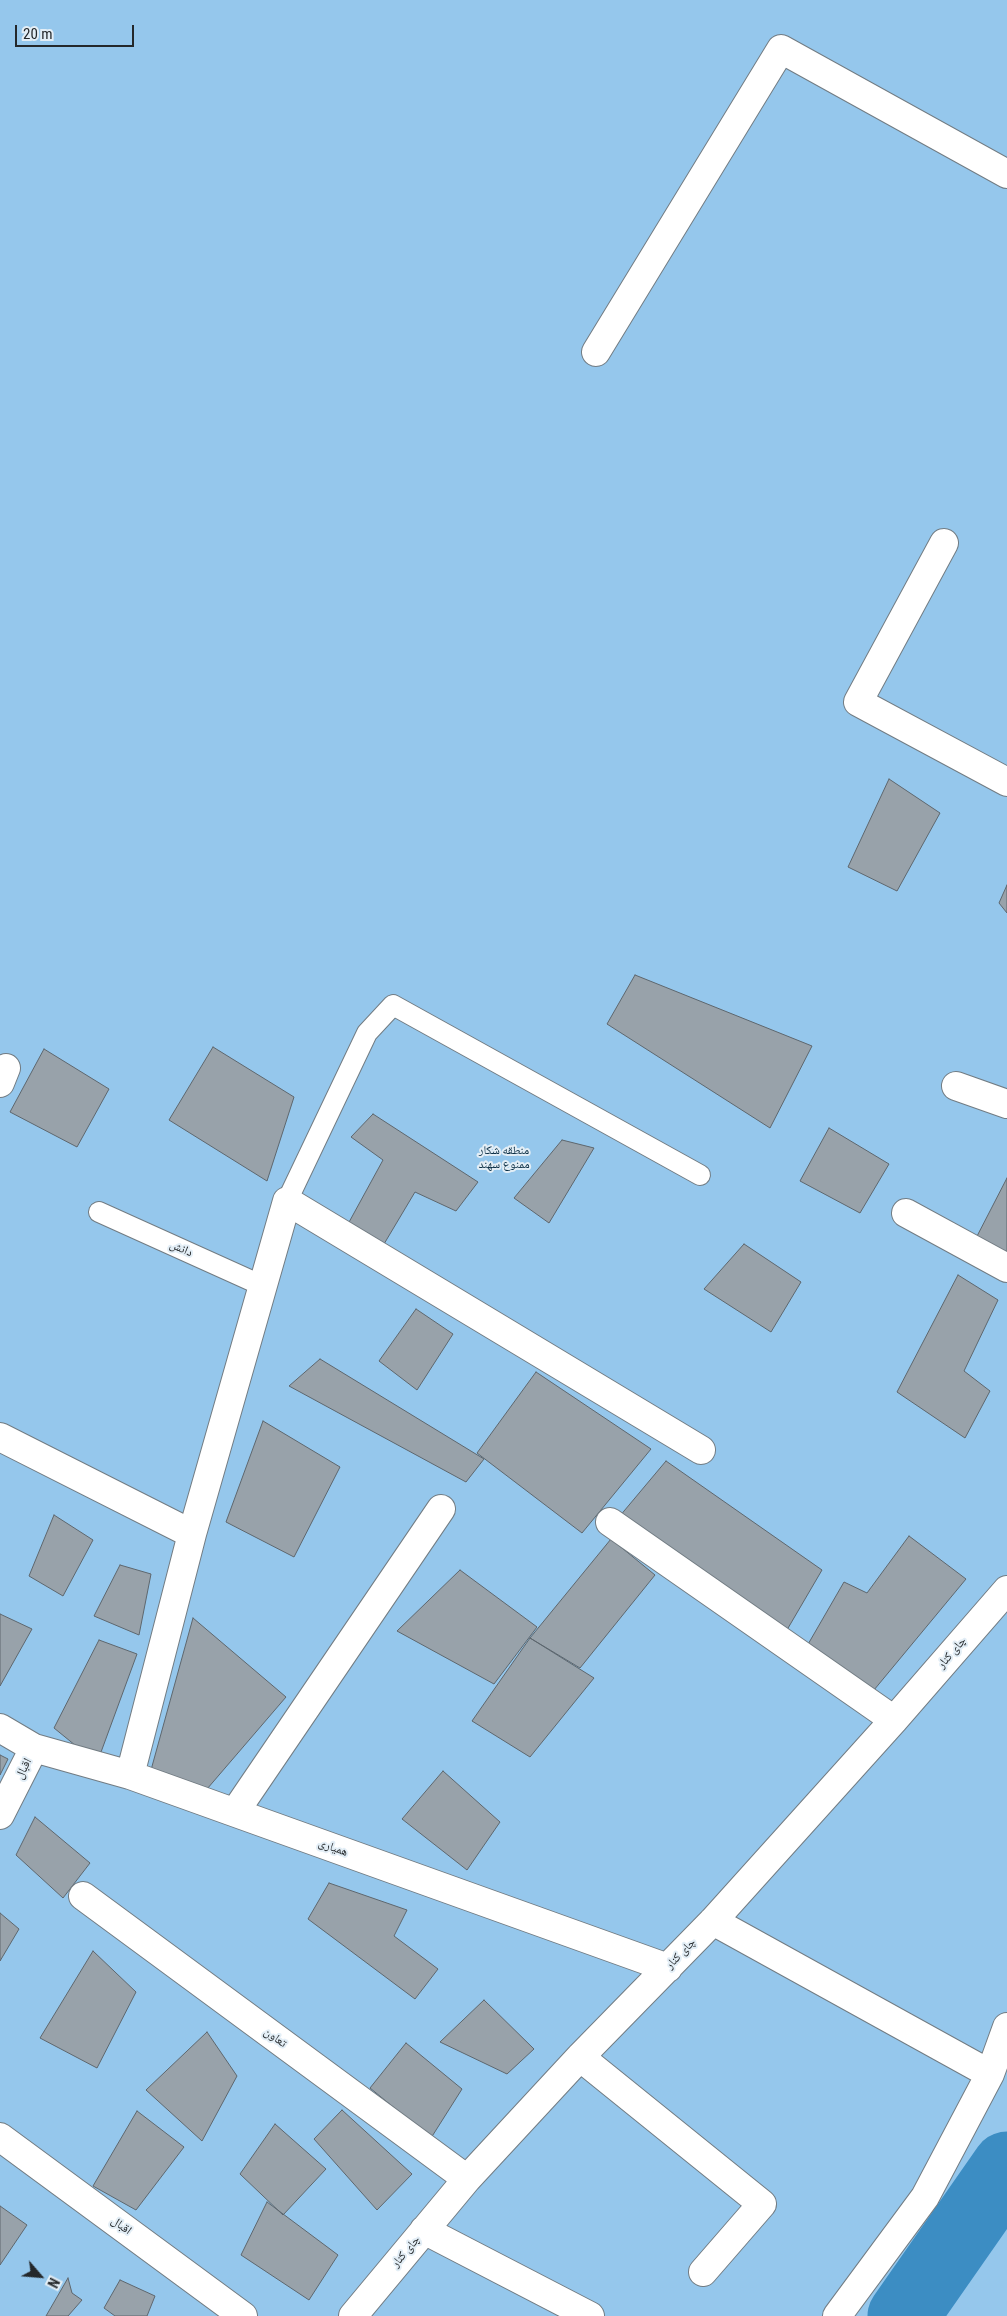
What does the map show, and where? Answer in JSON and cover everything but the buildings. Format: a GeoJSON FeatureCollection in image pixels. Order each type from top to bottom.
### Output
{"type":"FeatureCollection","features":[{"type":"Feature","properties":{"kind":"street"},"geometry":{"type":"LineString","coordinates":[[596,352],[781,50],[1007,174]]}},
{"type":"Feature","properties":{"kind":"street"},"geometry":{"type":"LineString","coordinates":[[944,543],[858,702],[1007,782]]}},
{"type":"Feature","properties":{"kind":"street"},"geometry":{"type":"LineString","coordinates":[[956,1086],[1007,1104]]}},
{"type":"Feature","properties":{"kind":"street"},"geometry":{"type":"LineString","coordinates":[[130,1776],[192,1534],[287,1201],[701,1450]]}},
{"type":"Feature","properties":{"kind":"street"},"geometry":{"type":"LineString","coordinates":[[906,1213],[1007,1268]]}},
{"type":"Feature","properties":{"kind":"street"},"geometry":{"type":"LineString","coordinates":[[0,1437],[192,1534]]}},
{"type":"Feature","properties":{"kind":"street"},"geometry":{"type":"LineString","coordinates":[[235,1812],[441,1509]]}},
{"type":"Feature","properties":{"kind":"street"},"geometry":{"type":"LineString","coordinates":[[610,1522],[894,1720]]}},
{"type":"Feature","properties":{"kind":"street","name":"چای کنار"},"geometry":{"type":"LineString","coordinates":[[353,2316],[467,2179],[580,2057],[713,1921],[894,1720],[1007,1590]]}},
{"type":"Feature","properties":{"kind":"street","name":"همیاری"},"geometry":{"type":"LineString","coordinates":[[0,1728],[34,1748],[130,1776],[235,1812],[668,1968]]}},
{"type":"Feature","properties":{"kind":"street","name":"اقبال"},"geometry":{"type":"LineString","coordinates":[[0,1816],[34,1748]]}},
{"type":"Feature","properties":{"kind":"street","name":"تعاون"},"geometry":{"type":"LineString","coordinates":[[83,1896],[467,2179]]}},
{"type":"Feature","properties":{"kind":"street"},"geometry":{"type":"LineString","coordinates":[[713,1921],[990,2074]]}},
{"type":"Feature","properties":{"kind":"street"},"geometry":{"type":"LineString","coordinates":[[837,2316],[925,2197],[990,2074],[1007,2027]]}},
{"type":"Feature","properties":{"kind":"street"},"geometry":{"type":"LineString","coordinates":[[580,2057],[762,2204],[703,2272]]}},
{"type":"Feature","properties":{"kind":"street","name":"اقبال"},"geometry":{"type":"LineString","coordinates":[[0,2137],[242,2316]]}},
{"type":"Feature","properties":{"kind":"street"},"geometry":{"type":"LineString","coordinates":[[424,2230],[590,2316]]}},
{"type":"Feature","properties":{"kind":"lane"},"geometry":{"type":"LineString","coordinates":[[287,1201],[367,1033],[393,1005],[700,1176]]}},
{"type":"Feature","properties":{"kind":"lane","name":"دانش"},"geometry":{"type":"LineString","coordinates":[[99,1212],[263,1286]]}},
{"type":"Feature","properties":{"kind":"green space","name":"منطقه شکار ممنوع سهند"},"geometry":{"type":"Polygon","coordinates":[[[0,0],[1007,0],[1007,2316],[0,2316],[0,0]]]}},
{"type":"Feature","properties":{"kind":"waterway"},"geometry":{"type":"LineString","coordinates":[[903,2316],[1007,2167]]}}]}
